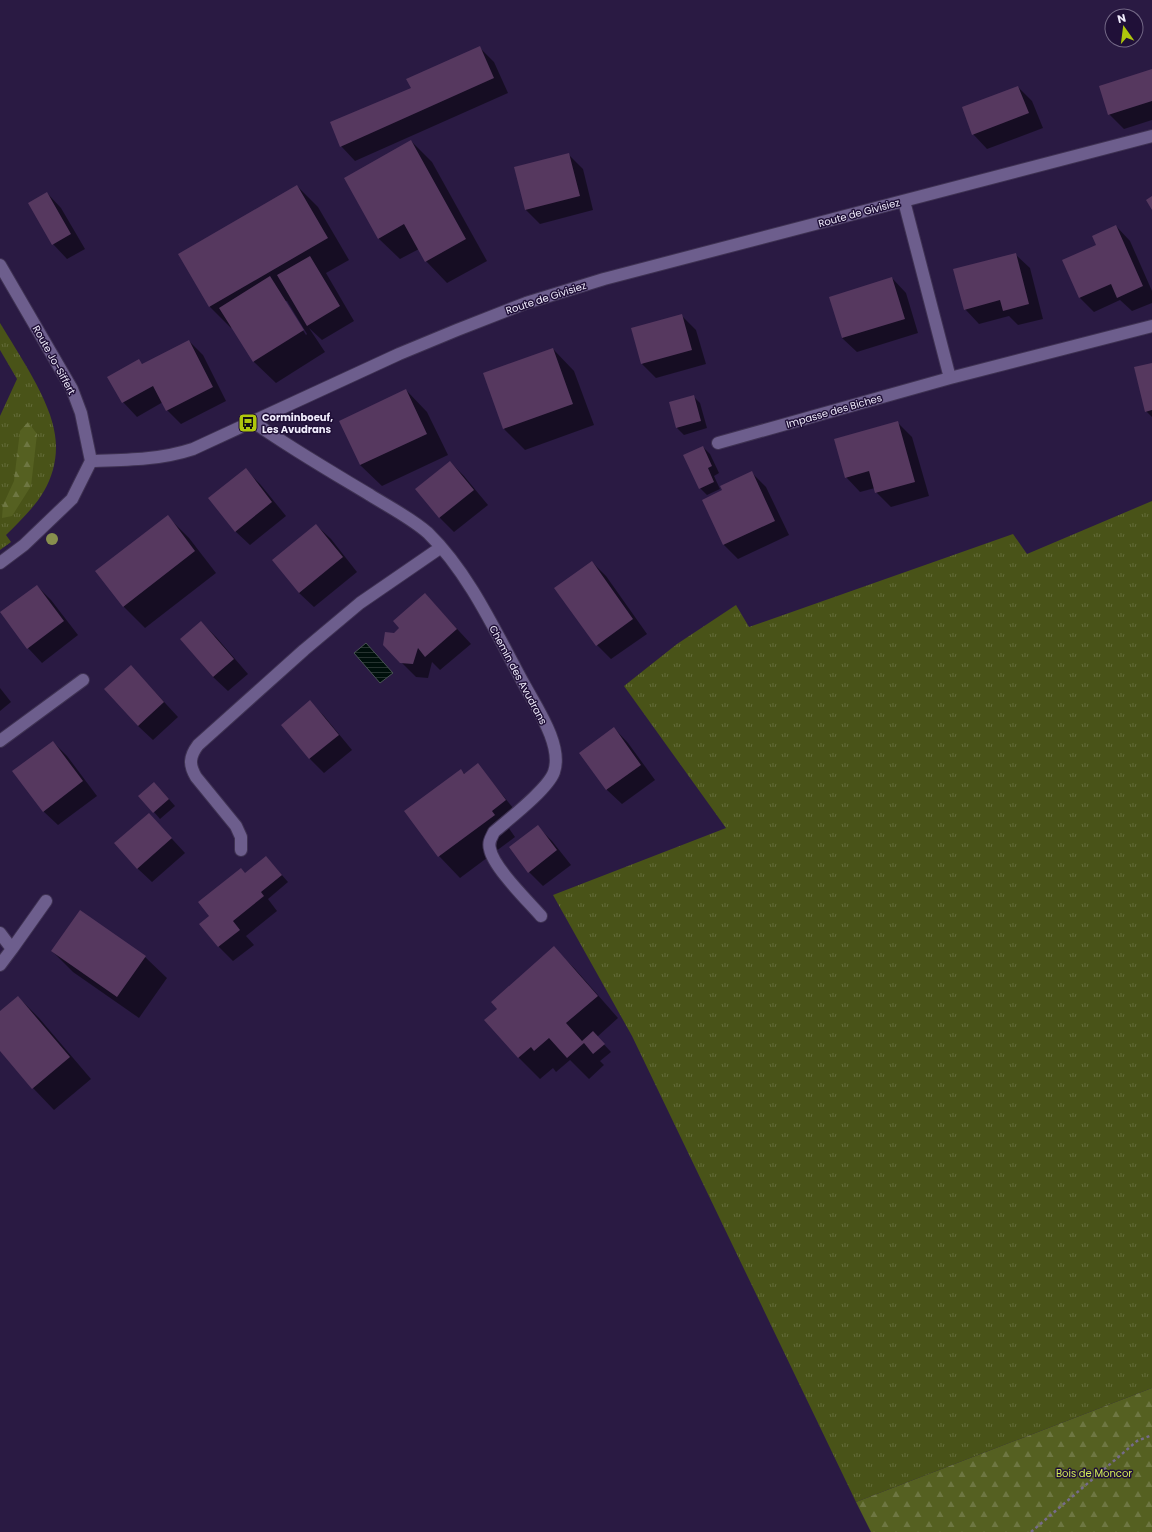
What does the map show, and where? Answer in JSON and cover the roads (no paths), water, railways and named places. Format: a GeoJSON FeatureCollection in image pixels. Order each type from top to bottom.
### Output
{"type":"FeatureCollection","features":[{"type":"Feature","properties":{"kind":"street","name":"Route de Givisiez"},"geometry":{"type":"LineString","coordinates":[[91,461],[150,458],[175,455],[193,449],[406,351],[526,303],[604,279],[1152,136]]}},
{"type":"Feature","properties":{"kind":"street"},"geometry":{"type":"LineString","coordinates":[[904,201],[950,378]]}},
{"type":"Feature","properties":{"kind":"street","name":"Route Jo-Siffert"},"geometry":{"type":"LineString","coordinates":[[0,265],[72,389],[81,413],[91,461]]}},
{"type":"Feature","properties":{"kind":"street","name":"Impasse des Biches"},"geometry":{"type":"LineString","coordinates":[[718,443],[950,378],[1152,326]]}},
{"type":"Feature","properties":{"kind":"street","name":"Chemin des Avudrans"},"geometry":{"type":"LineString","coordinates":[[252,421],[281,442],[407,518],[427,533],[458,569],[475,596],[542,716],[556,754],[556,763],[553,774],[544,787],[494,832],[489,841],[490,850],[498,866],[541,916]]}},
{"type":"Feature","properties":{"kind":"street"},"geometry":{"type":"LineString","coordinates":[[0,563],[24,545],[72,498],[91,461]]}},
{"type":"Feature","properties":{"kind":"street"},"geometry":{"type":"LineString","coordinates":[[241,850],[241,837],[236,826],[196,778],[191,769],[190,760],[193,752],[198,745],[304,650],[354,608],[440,548]]}},
{"type":"Feature","properties":{"kind":"street"},"geometry":{"type":"LineString","coordinates":[[0,741],[83,680]]}},
{"type":"Feature","properties":{"kind":"street"},"geometry":{"type":"LineString","coordinates":[[0,966],[46,901]]}},
{"type":"Feature","properties":{"kind":"street"},"geometry":{"type":"LineString","coordinates":[[0,933],[12,949]]}},
{"type":"Feature","properties":{"kind":"place","name":"Corminboeuf, Les Avudrans"},"geometry":{"type":"Point","coordinates":[248,423]}},
{"type":"Feature","properties":{"kind":"park label","name":"Bois de Moncor"},"geometry":{"type":"Point","coordinates":[1094,1473]}}]}
